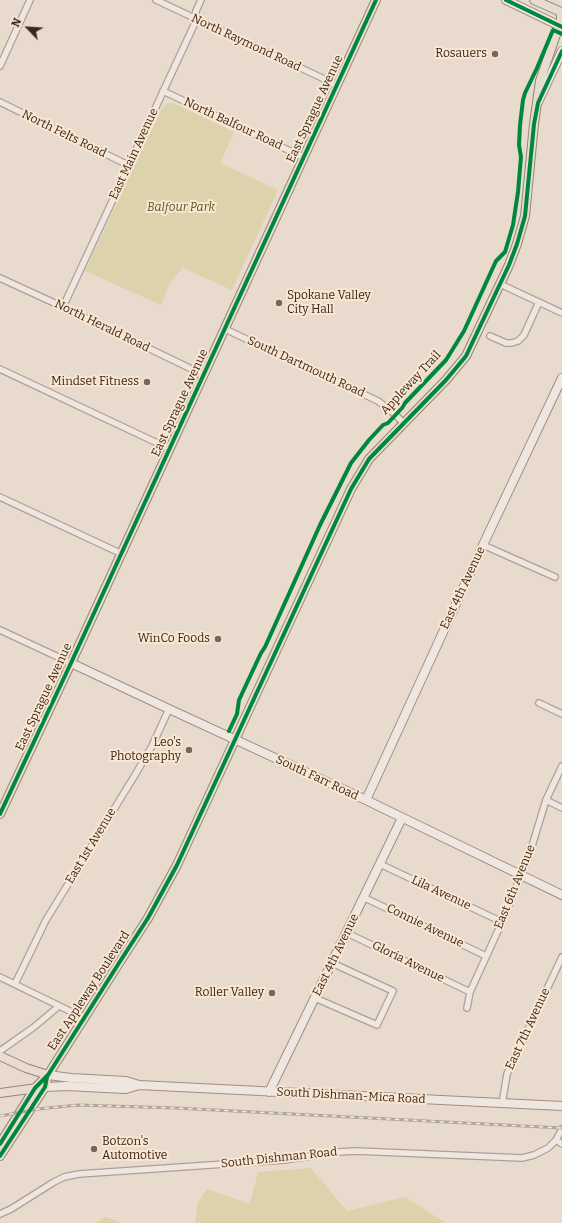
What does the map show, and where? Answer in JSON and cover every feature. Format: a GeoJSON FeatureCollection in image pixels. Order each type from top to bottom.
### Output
{"type":"FeatureCollection","features":[{"type":"Feature","properties":{"kind":"main road","name":"East Sprague Avenue"},"geometry":{"type":"LineString","coordinates":[[1,808],[122,554],[376,0]]}},
{"type":"Feature","properties":{"kind":"main road"},"geometry":{"type":"LineString","coordinates":[[403,423],[446,380],[466,356],[517,244],[525,216],[534,124],[540,81],[561,26],[560,12],[534,0]]}},
{"type":"Feature","properties":{"kind":"main road","name":"East Appleway Boulevard"},"geometry":{"type":"LineString","coordinates":[[0,1144],[35,1088],[48,1075],[148,918],[177,864],[351,489],[369,459],[403,423]]}},
{"type":"Feature","properties":{"kind":"main road"},"geometry":{"type":"LineString","coordinates":[[0,1056],[26,1068],[48,1075]]}},
{"type":"Feature","properties":{"kind":"main road","name":"East Appleway Boulevard"},"geometry":{"type":"LineString","coordinates":[[0,1156],[45,1087],[48,1075]]}},
{"type":"Feature","properties":{"kind":"main road"},"geometry":{"type":"LineString","coordinates":[[0,1093],[45,1087]]}},
{"type":"Feature","properties":{"kind":"street"},"geometry":{"type":"LineString","coordinates":[[0,66],[30,0]]}},
{"type":"Feature","properties":{"kind":"street","name":"North Raymond Road"},"geometry":{"type":"LineString","coordinates":[[156,0],[337,85]]}},
{"type":"Feature","properties":{"kind":"street","name":"East Main Avenue"},"geometry":{"type":"LineString","coordinates":[[63,307],[196,19],[196,11],[201,0]]}},
{"type":"Feature","properties":{"kind":"street"},"geometry":{"type":"LineString","coordinates":[[506,0],[561,26]]}},
{"type":"Feature","properties":{"kind":"street"},"geometry":{"type":"LineString","coordinates":[[538,103],[562,51]]}},
{"type":"Feature","properties":{"kind":"street","name":"North Balfour Road"},"geometry":{"type":"LineString","coordinates":[[163,91],[303,157]]}},
{"type":"Feature","properties":{"kind":"street","name":"North Felts Road"},"geometry":{"type":"LineString","coordinates":[[0,102],[128,165]]}},
{"type":"Feature","properties":{"kind":"street","name":"North Herald Road"},"geometry":{"type":"LineString","coordinates":[[0,278],[204,375]]}},
{"type":"Feature","properties":{"kind":"street"},"geometry":{"type":"LineString","coordinates":[[500,284],[562,313]]}},
{"type":"Feature","properties":{"kind":"street"},"geometry":{"type":"LineString","coordinates":[[490,336],[506,343],[518,341],[524,335],[539,302]]}},
{"type":"Feature","properties":{"kind":"street","name":"South Dartmouth Road"},"geometry":{"type":"LineString","coordinates":[[225,329],[378,401],[396,415],[403,423]]}},
{"type":"Feature","properties":{"kind":"street"},"geometry":{"type":"LineString","coordinates":[[0,369],[170,449]]}},
{"type":"Feature","properties":{"kind":"street","name":"East 4th Avenue"},"geometry":{"type":"LineString","coordinates":[[366,800],[483,545],[562,378]]}},
{"type":"Feature","properties":{"kind":"street"},"geometry":{"type":"LineString","coordinates":[[0,497],[122,554]]}},
{"type":"Feature","properties":{"kind":"street"},"geometry":{"type":"LineString","coordinates":[[483,545],[555,577]]}},
{"type":"Feature","properties":{"kind":"street"},"geometry":{"type":"LineString","coordinates":[[0,630],[71,663]]}},
{"type":"Feature","properties":{"kind":"street","name":"South Farr Road"},"geometry":{"type":"LineString","coordinates":[[71,663],[366,800],[562,895]]}},
{"type":"Feature","properties":{"kind":"street"},"geometry":{"type":"LineString","coordinates":[[538,703],[562,714]]}},
{"type":"Feature","properties":{"kind":"street","name":"East 1st Avenue"},"geometry":{"type":"LineString","coordinates":[[15,984],[46,920],[152,746],[169,709]]}},
{"type":"Feature","properties":{"kind":"street","name":"East 6th Avenue"},"geometry":{"type":"LineString","coordinates":[[467,1008],[470,992],[502,922],[532,848],[546,800],[562,766]]}},
{"type":"Feature","properties":{"kind":"street"},"geometry":{"type":"LineString","coordinates":[[546,800],[562,808]]}},
{"type":"Feature","properties":{"kind":"street","name":"East 4th Avenue"},"geometry":{"type":"LineString","coordinates":[[270,1092],[402,818]]}},
{"type":"Feature","properties":{"kind":"street","name":"Lila Avenue"},"geometry":{"type":"LineString","coordinates":[[380,864],[502,922]]}},
{"type":"Feature","properties":{"kind":"street","name":"Connie Avenue"},"geometry":{"type":"LineString","coordinates":[[363,897],[486,956]]}},
{"type":"Feature","properties":{"kind":"street","name":"Gloria Avenue"},"geometry":{"type":"LineString","coordinates":[[347,932],[470,992]]}},
{"type":"Feature","properties":{"kind":"street","name":"East 7th Avenue"},"geometry":{"type":"LineString","coordinates":[[502,1104],[507,1074],[562,957]]}},
{"type":"Feature","properties":{"kind":"street"},"geometry":{"type":"LineString","coordinates":[[315,998],[377,1025],[393,991],[332,963]]}},
{"type":"Feature","properties":{"kind":"street"},"geometry":{"type":"LineString","coordinates":[[0,977],[84,1018]]}},
{"type":"Feature","properties":{"kind":"street"},"geometry":{"type":"LineString","coordinates":[[0,1051],[34,1027],[59,1006]]}},
{"type":"Feature","properties":{"kind":"street","name":"South Dishman-Mica Road"},"geometry":{"type":"LineString","coordinates":[[48,1075],[71,1078],[126,1081],[139,1085],[562,1106]]}},
{"type":"Feature","properties":{"kind":"street","name":"South Dishman-Mica Road"},"geometry":{"type":"LineString","coordinates":[[45,1087],[66,1086],[126,1089],[139,1085]]}},
{"type":"Feature","properties":{"kind":"street"},"geometry":{"type":"LineString","coordinates":[[562,1129],[556,1140],[562,1144]]}},
{"type":"Feature","properties":{"kind":"street","name":"South Dishman Road"},"geometry":{"type":"LineString","coordinates":[[0,1214],[11,1209],[60,1179],[84,1173],[284,1160],[338,1152],[356,1151],[522,1158],[542,1152],[556,1140]]}},
{"type":"Feature","properties":{"kind":"green space","name":"Balfour Park"},"geometry":{"type":"Polygon","coordinates":[[[168,103],[175,104],[234,132],[220,163],[278,190],[232,290],[183,268],[172,280],[161,305],[85,271],[162,108],[168,103]]]}},
{"type":"Feature","properties":{"kind":"green space"},"geometry":{"type":"Polygon","coordinates":[[[311,1168],[347,1211],[405,1197],[446,1223],[195,1223],[198,1203],[207,1189],[250,1204],[258,1172],[311,1168]]]}},
{"type":"Feature","properties":{"kind":"green space"},"geometry":{"type":"Polygon","coordinates":[[[105,1217],[122,1223],[96,1223],[105,1217]]]}},
{"type":"Feature","properties":{"kind":"railway"},"geometry":{"type":"LineString","coordinates":[[0,1116],[38,1109],[78,1105],[176,1108],[562,1128]]}},
{"type":"Feature","properties":{"kind":"cycle path"},"geometry":{"type":"LineString","coordinates":[[0,814],[376,0]]}},
{"type":"Feature","properties":{"kind":"cycle path"},"geometry":{"type":"LineString","coordinates":[[506,0],[562,27]]}},
{"type":"Feature","properties":{"kind":"cycle path","name":"Appleway Trail"},"geometry":{"type":"LineString","coordinates":[[229,731],[237,714],[239,700],[265,647],[320,525],[351,463],[369,440],[383,425],[388,423],[446,360],[464,331],[496,261],[505,252],[513,225],[518,192],[521,157],[519,145],[520,125],[523,100],[553,30],[562,34]]}},
{"type":"Feature","properties":{"kind":"cycle path"},"geometry":{"type":"LineString","coordinates":[[0,1144],[35,1088],[48,1075],[148,918],[177,865],[351,489],[369,459],[446,380],[466,356],[509,265],[517,244],[525,216],[534,124],[538,103],[562,51]]}},
{"type":"Feature","properties":{"kind":"cycle path"},"geometry":{"type":"LineString","coordinates":[[0,1156],[45,1087],[47,1077]]}},
{"type":"Feature","properties":{"kind":"place","name":"Rosauers"},"geometry":{"type":"Point","coordinates":[495,54]}},
{"type":"Feature","properties":{"kind":"place","name":"Spokane Valley City Hall"},"geometry":{"type":"Point","coordinates":[279,303]}},
{"type":"Feature","properties":{"kind":"place","name":"Mindset Fitness"},"geometry":{"type":"Point","coordinates":[147,382]}},
{"type":"Feature","properties":{"kind":"place","name":"WinCo Foods"},"geometry":{"type":"Point","coordinates":[218,639]}},
{"type":"Feature","properties":{"kind":"place","name":"Leo's Photography"},"geometry":{"type":"Point","coordinates":[189,750]}},
{"type":"Feature","properties":{"kind":"place","name":"Roller Valley"},"geometry":{"type":"Point","coordinates":[272,993]}},
{"type":"Feature","properties":{"kind":"place","name":"Botzon's Automotive"},"geometry":{"type":"Point","coordinates":[94,1149]}}]}
